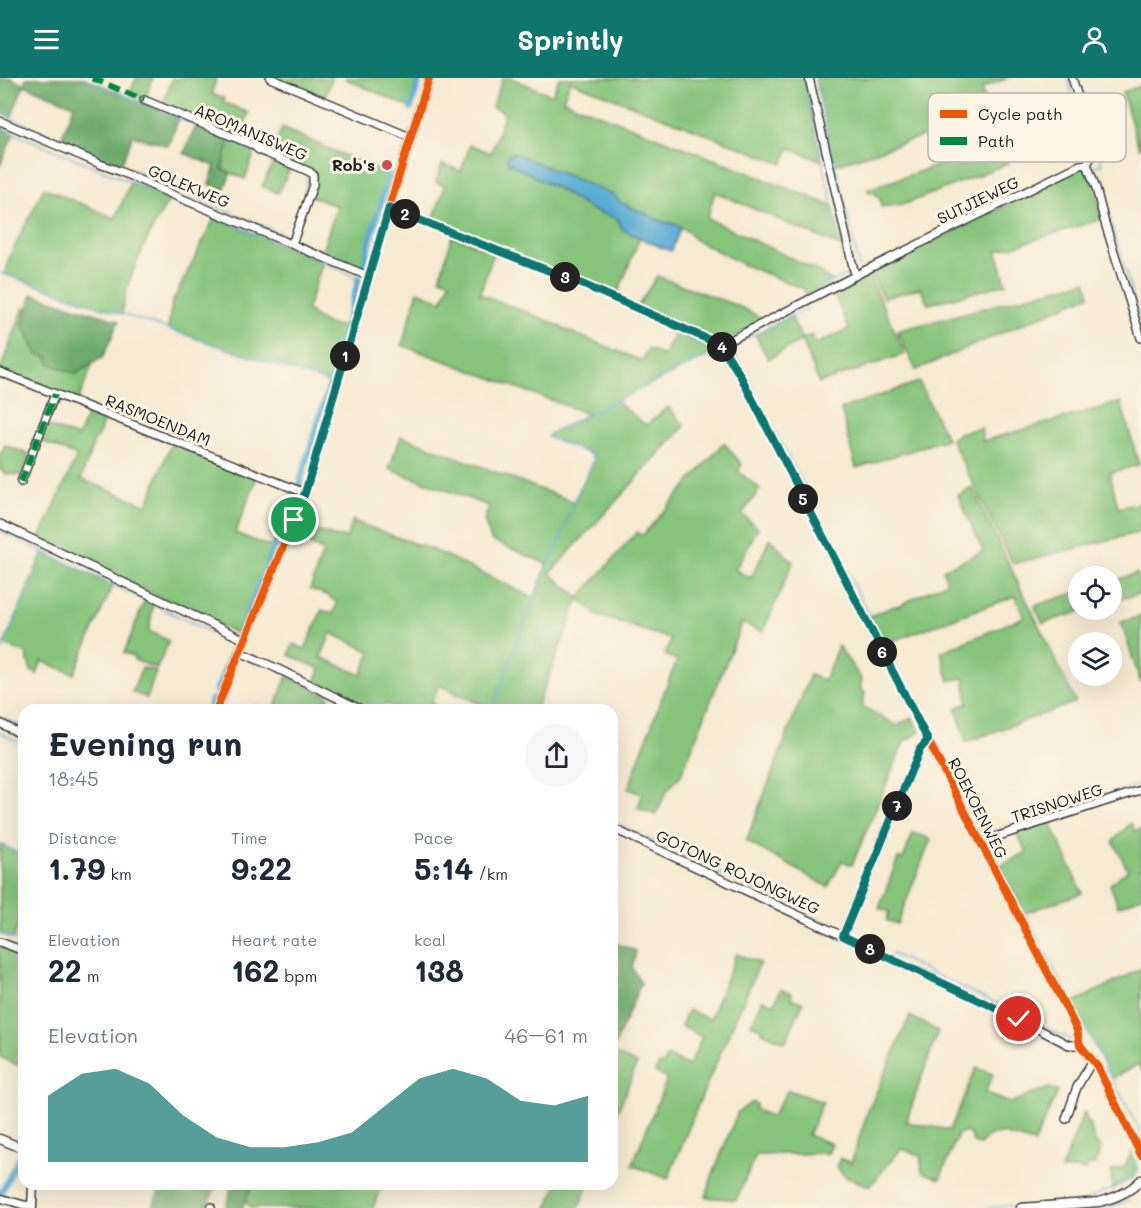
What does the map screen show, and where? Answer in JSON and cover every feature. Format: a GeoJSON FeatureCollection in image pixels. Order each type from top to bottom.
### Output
{"type":"FeatureCollection","features":[{"type":"Feature","properties":{"kind":"street"},"geometry":{"type":"LineString","coordinates":[[270,78],[410,137]]}},
{"type":"Feature","properties":{"kind":"street"},"geometry":{"type":"LineString","coordinates":[[218,704],[305,493],[429,78]]}},
{"type":"Feature","properties":{"kind":"street"},"geometry":{"type":"LineString","coordinates":[[809,78],[855,275]]}},
{"type":"Feature","properties":{"kind":"street"},"geometry":{"type":"LineString","coordinates":[[1072,78],[1077,93]]}},
{"type":"Feature","properties":{"kind":"street","name":"AROMANISWEG"},"geometry":{"type":"LineString","coordinates":[[144,100],[253,145],[259,150],[310,172],[313,175],[313,185],[292,244]]}},
{"type":"Feature","properties":{"kind":"street","name":"GOLEKWEG"},"geometry":{"type":"LineString","coordinates":[[0,121],[368,276]]}},
{"type":"Feature","properties":{"kind":"street"},"geometry":{"type":"LineString","coordinates":[[1087,164],[1141,338]]}},
{"type":"Feature","properties":{"kind":"street","name":"SUTJIEWEG"},"geometry":{"type":"LineString","coordinates":[[721,345],[855,275],[1080,165],[1087,164]]}},
{"type":"Feature","properties":{"kind":"street"},"geometry":{"type":"LineString","coordinates":[[389,208],[575,281],[721,345]]}},
{"type":"Feature","properties":{"kind":"street","name":"ROEKOENWEG"},"geometry":{"type":"LineString","coordinates":[[721,345],[740,375],[1070,1014],[1080,1045],[1093,1060],[1108,1085],[1141,1155]]}},
{"type":"Feature","properties":{"kind":"street","name":"RASMOENDAM"},"geometry":{"type":"LineString","coordinates":[[0,372],[305,493]]}},
{"type":"Feature","properties":{"kind":"street"},"geometry":{"type":"LineString","coordinates":[[21,482],[55,394]]}},
{"type":"Feature","properties":{"kind":"street"},"geometry":{"type":"LineString","coordinates":[[0,524],[245,640]]}},
{"type":"Feature","properties":{"kind":"street"},"geometry":{"type":"LineString","coordinates":[[240,652],[349,704]]}},
{"type":"Feature","properties":{"kind":"street"},"geometry":{"type":"LineString","coordinates":[[0,723],[18,733]]}},
{"type":"Feature","properties":{"kind":"street"},"geometry":{"type":"LineString","coordinates":[[843,936],[920,749],[928,740]]}},
{"type":"Feature","properties":{"kind":"street","name":"TRISNOWEG"},"geometry":{"type":"LineString","coordinates":[[980,842],[1141,790]]}},
{"type":"Feature","properties":{"kind":"street","name":"GOTONG ROJONGWEG"},"geometry":{"type":"LineString","coordinates":[[618,831],[1005,1011],[1069,1045],[1080,1045]]}},
{"type":"Feature","properties":{"kind":"street"},"geometry":{"type":"LineString","coordinates":[[0,942],[18,949]]}},
{"type":"Feature","properties":{"kind":"street"},"geometry":{"type":"LineString","coordinates":[[1066,1119],[1077,1087],[1093,1060]]}},
{"type":"Feature","properties":{"kind":"street"},"geometry":{"type":"LineString","coordinates":[[0,1139],[18,1146]]}},
{"type":"Feature","properties":{"kind":"street"},"geometry":{"type":"LineString","coordinates":[[1021,1208],[1100,1202],[1132,1189],[1141,1180]]}},
{"type":"Feature","properties":{"kind":"street"},"geometry":{"type":"LineString","coordinates":[[0,1198],[32,1207],[33,1190]]}},
{"type":"Feature","properties":{"kind":"green space"},"geometry":{"type":"Polygon","coordinates":[[[0,78],[10,78],[24,84],[26,78],[85,78],[179,118],[168,146],[133,135],[121,165],[61,139],[74,105],[24,85],[11,118],[0,113],[0,78]]]}},
{"type":"Feature","properties":{"kind":"green space"},"geometry":{"type":"Polygon","coordinates":[[[136,78],[153,78],[145,99],[130,93],[136,78]]]}},
{"type":"Feature","properties":{"kind":"green space"},"geometry":{"type":"Polygon","coordinates":[[[172,78],[178,80],[179,78],[216,78],[212,94],[224,98],[223,102],[249,113],[239,138],[162,107],[172,78]]]}},
{"type":"Feature","properties":{"kind":"green space"},"geometry":{"type":"Polygon","coordinates":[[[275,78],[332,78],[324,100],[275,78]]]}},
{"type":"Feature","properties":{"kind":"green space"},"geometry":{"type":"Polygon","coordinates":[[[344,78],[420,78],[411,108],[344,78]]]}},
{"type":"Feature","properties":{"kind":"green space"},"geometry":{"type":"Polygon","coordinates":[[[503,78],[511,78],[552,95],[559,78],[804,78],[822,161],[789,148],[783,164],[570,81],[563,100],[833,206],[842,247],[715,192],[707,218],[822,273],[834,281],[807,295],[802,288],[744,265],[694,239],[687,231],[620,202],[613,195],[558,189],[592,210],[618,219],[623,230],[640,237],[616,298],[432,223],[445,186],[436,182],[442,164],[461,171],[470,145],[491,153],[505,113],[492,107],[503,78]]]}},
{"type":"Feature","properties":{"kind":"green space"},"geometry":{"type":"Polygon","coordinates":[[[815,78],[1008,78],[982,88],[983,93],[928,93],[928,135],[835,165],[815,78]]]}},
{"type":"Feature","properties":{"kind":"green space"},"geometry":{"type":"Polygon","coordinates":[[[1141,86],[1141,147],[1139,148],[1126,105],[1126,93],[1122,92],[1141,86]]]}},
{"type":"Feature","properties":{"kind":"green space"},"geometry":{"type":"Polygon","coordinates":[[[196,126],[230,140],[222,169],[231,173],[224,190],[209,184],[215,166],[184,153],[196,126]]]}},
{"type":"Feature","properties":{"kind":"green space"},"geometry":{"type":"Polygon","coordinates":[[[0,127],[14,133],[0,166],[0,127]]]}},
{"type":"Feature","properties":{"kind":"green space"},"geometry":{"type":"Polygon","coordinates":[[[282,128],[389,175],[363,266],[322,251],[337,206],[312,197],[314,174],[271,153],[282,128]]]}},
{"type":"Feature","properties":{"kind":"green space"},"geometry":{"type":"Polygon","coordinates":[[[230,140],[255,151],[245,179],[222,169],[230,140]]]}},
{"type":"Feature","properties":{"kind":"green space"},"geometry":{"type":"Polygon","coordinates":[[[275,159],[291,167],[278,193],[262,186],[275,159]]]}},
{"type":"Feature","properties":{"kind":"green space"},"geometry":{"type":"Polygon","coordinates":[[[948,162],[958,162],[959,166],[980,162],[1009,163],[905,204],[881,207],[881,201],[875,193],[869,193],[868,189],[948,162]]]}},
{"type":"Feature","properties":{"kind":"green space"},"geometry":{"type":"Polygon","coordinates":[[[1081,168],[1086,169],[1095,189],[1102,219],[997,251],[1006,284],[928,304],[920,288],[883,298],[871,272],[1081,168]]]}},
{"type":"Feature","properties":{"kind":"green space"},"geometry":{"type":"Polygon","coordinates":[[[131,182],[171,198],[138,260],[126,290],[122,314],[4,274],[10,256],[44,188],[115,218],[131,182]]]}},
{"type":"Feature","properties":{"kind":"green space"},"geometry":{"type":"Polygon","coordinates":[[[215,217],[323,262],[307,309],[324,323],[346,326],[330,383],[168,329],[172,303],[215,217]]]}},
{"type":"Feature","properties":{"kind":"green space"},"geometry":{"type":"Polygon","coordinates":[[[452,236],[494,252],[480,294],[642,361],[648,349],[664,356],[675,332],[718,351],[616,401],[646,425],[668,407],[685,426],[550,573],[579,598],[538,704],[479,704],[439,685],[432,701],[434,704],[356,704],[314,684],[320,669],[289,655],[293,644],[305,649],[322,610],[333,614],[337,603],[327,595],[310,589],[323,551],[293,537],[299,524],[346,538],[353,520],[438,552],[534,598],[547,564],[491,540],[484,520],[489,506],[389,469],[401,436],[574,502],[594,460],[590,454],[548,437],[549,434],[588,414],[402,345],[418,291],[442,301],[450,282],[440,278],[452,236]],[[331,633],[321,657],[361,675],[371,652],[331,633]]]}},
{"type":"Feature","properties":{"kind":"green space"},"geometry":{"type":"Polygon","coordinates":[[[866,273],[869,275],[905,354],[819,383],[802,340],[768,359],[755,334],[791,316],[802,339],[812,335],[816,344],[849,329],[832,290],[866,273]]]}},
{"type":"Feature","properties":{"kind":"green space"},"geometry":{"type":"Polygon","coordinates":[[[657,276],[740,307],[765,320],[721,343],[637,307],[657,276]]]}},
{"type":"Feature","properties":{"kind":"green space"},"geometry":{"type":"Polygon","coordinates":[[[1086,281],[1090,295],[916,370],[897,331],[1086,281]]]}},
{"type":"Feature","properties":{"kind":"green space"},"geometry":{"type":"Polygon","coordinates":[[[32,294],[119,321],[103,357],[76,374],[49,364],[49,357],[37,354],[23,324],[32,294]]]}},
{"type":"Feature","properties":{"kind":"green space"},"geometry":{"type":"Polygon","coordinates":[[[24,307],[27,308],[23,325],[37,354],[49,357],[76,374],[93,363],[78,401],[0,370],[24,307]]]}},
{"type":"Feature","properties":{"kind":"green space"},"geometry":{"type":"Polygon","coordinates":[[[919,382],[947,439],[856,468],[841,409],[919,382]]]}},
{"type":"Feature","properties":{"kind":"green space"},"geometry":{"type":"Polygon","coordinates":[[[1121,402],[1139,465],[1110,473],[1118,508],[1141,503],[1141,524],[1139,525],[1141,532],[1013,564],[951,439],[959,433],[981,428],[983,441],[1121,402]]]}},
{"type":"Feature","properties":{"kind":"green space"},"geometry":{"type":"Polygon","coordinates":[[[88,411],[105,417],[81,479],[147,505],[171,444],[257,478],[235,533],[274,548],[239,635],[39,540],[77,456],[39,440],[45,425],[78,437],[88,411]]]}},
{"type":"Feature","properties":{"kind":"green space"},"geometry":{"type":"Polygon","coordinates":[[[724,443],[742,465],[738,471],[760,489],[742,514],[758,528],[735,570],[751,578],[770,539],[793,562],[763,632],[742,623],[681,775],[666,792],[656,815],[638,808],[642,794],[628,789],[677,660],[665,655],[671,639],[596,615],[579,598],[637,532],[642,536],[724,443]]]}},
{"type":"Feature","properties":{"kind":"green space"},"geometry":{"type":"Polygon","coordinates":[[[5,445],[30,455],[21,475],[7,474],[0,470],[0,456],[5,445]]]}},
{"type":"Feature","properties":{"kind":"green space"},"geometry":{"type":"Polygon","coordinates":[[[972,488],[1076,702],[966,742],[956,708],[968,703],[964,678],[949,681],[941,652],[1024,617],[1015,596],[884,644],[870,616],[896,607],[947,582],[943,570],[983,551],[958,495],[972,488]]]}},
{"type":"Feature","properties":{"kind":"green space"},"geometry":{"type":"Polygon","coordinates":[[[43,552],[113,585],[74,674],[42,661],[37,674],[31,671],[26,653],[4,645],[43,552]]]}},
{"type":"Feature","properties":{"kind":"green space"},"geometry":{"type":"Polygon","coordinates":[[[1137,573],[1141,593],[1122,599],[1122,578],[1137,573]]]}},
{"type":"Feature","properties":{"kind":"green space"},"geometry":{"type":"Polygon","coordinates":[[[1068,595],[1068,615],[1043,623],[1034,606],[1068,595]]]}},
{"type":"Feature","properties":{"kind":"green space"},"geometry":{"type":"Polygon","coordinates":[[[145,600],[153,604],[149,631],[169,641],[157,668],[134,660],[134,656],[124,653],[145,600]]]}},
{"type":"Feature","properties":{"kind":"green space"},"geometry":{"type":"Polygon","coordinates":[[[1141,616],[1141,684],[1121,622],[1141,616]]]}},
{"type":"Feature","properties":{"kind":"green space"},"geometry":{"type":"Polygon","coordinates":[[[838,646],[862,680],[860,688],[865,693],[862,706],[897,726],[912,717],[920,732],[904,742],[852,865],[842,861],[828,887],[746,841],[810,675],[824,680],[838,646]]]}},
{"type":"Feature","properties":{"kind":"green space"},"geometry":{"type":"Polygon","coordinates":[[[142,668],[156,671],[147,698],[132,692],[142,668]]]}},
{"type":"Feature","properties":{"kind":"green space"},"geometry":{"type":"Polygon","coordinates":[[[287,676],[328,696],[329,701],[328,704],[276,704],[287,676]]]}},
{"type":"Feature","properties":{"kind":"green space"},"geometry":{"type":"Polygon","coordinates":[[[1050,821],[1082,893],[1025,913],[1000,866],[1027,852],[1016,832],[1050,821]]]}},
{"type":"Feature","properties":{"kind":"green space"},"geometry":{"type":"Polygon","coordinates":[[[1131,823],[1135,831],[1141,829],[1141,897],[1118,906],[1110,884],[1128,870],[1113,841],[1131,823]]]}},
{"type":"Feature","properties":{"kind":"green space"},"geometry":{"type":"Polygon","coordinates":[[[913,833],[931,839],[897,924],[886,920],[889,912],[879,908],[898,858],[903,859],[913,833]]]}},
{"type":"Feature","properties":{"kind":"green space"},"geometry":{"type":"Polygon","coordinates":[[[0,844],[18,853],[18,926],[13,939],[0,934],[0,844]]]}},
{"type":"Feature","properties":{"kind":"green space"},"geometry":{"type":"Polygon","coordinates":[[[618,944],[636,951],[632,968],[641,983],[618,1038],[618,944]]]}},
{"type":"Feature","properties":{"kind":"green space"},"geometry":{"type":"Polygon","coordinates":[[[0,946],[18,953],[18,1065],[0,1057],[0,946]]]}},
{"type":"Feature","properties":{"kind":"green space"},"geometry":{"type":"Polygon","coordinates":[[[736,954],[760,963],[668,1179],[632,1165],[667,1079],[655,1072],[659,1064],[663,1065],[667,1056],[689,1066],[702,1037],[681,1026],[688,1010],[710,1019],[736,954]]]}},
{"type":"Feature","properties":{"kind":"green space"},"geometry":{"type":"Polygon","coordinates":[[[1141,969],[1141,1069],[1138,1064],[1112,1079],[1072,1003],[1141,969]]]}},
{"type":"Feature","properties":{"kind":"green space"},"geometry":{"type":"Polygon","coordinates":[[[781,989],[792,993],[791,998],[803,1003],[785,1042],[762,1032],[763,1029],[751,1024],[763,1000],[774,1004],[781,989]]]}},
{"type":"Feature","properties":{"kind":"green space"},"geometry":{"type":"Polygon","coordinates":[[[910,1016],[938,1031],[906,1122],[950,1130],[976,1068],[993,1074],[985,1093],[1009,1103],[1048,1088],[1058,1091],[1034,1143],[1004,1134],[990,1135],[980,1145],[973,1143],[971,1135],[966,1132],[958,1134],[940,1179],[922,1172],[920,1155],[901,1149],[870,1186],[846,1177],[836,1167],[840,1158],[851,1163],[868,1111],[910,1016]]]}},
{"type":"Feature","properties":{"kind":"green space"},"geometry":{"type":"Polygon","coordinates":[[[618,1056],[637,1064],[618,1110],[618,1056]]]}},
{"type":"Feature","properties":{"kind":"green space"},"geometry":{"type":"Polygon","coordinates":[[[788,1090],[823,1102],[808,1135],[832,1144],[828,1153],[756,1155],[736,1200],[706,1197],[738,1112],[752,1102],[756,1104],[755,1110],[772,1116],[788,1090]]]}},
{"type":"Feature","properties":{"kind":"green space"},"geometry":{"type":"Polygon","coordinates":[[[1084,1112],[1097,1145],[1101,1147],[1096,1164],[1087,1166],[1086,1170],[1061,1170],[1084,1112]]]}},
{"type":"Feature","properties":{"kind":"green space"},"geometry":{"type":"Polygon","coordinates":[[[1132,1152],[1138,1171],[1133,1178],[1112,1189],[1111,1171],[1124,1167],[1132,1152]]]}},
{"type":"Feature","properties":{"kind":"green space"},"geometry":{"type":"Polygon","coordinates":[[[160,1190],[214,1190],[207,1208],[152,1208],[160,1190]]]}},
{"type":"Feature","properties":{"kind":"green space"},"geometry":{"type":"Polygon","coordinates":[[[230,1190],[250,1190],[243,1208],[225,1208],[230,1190]]]}},
{"type":"Feature","properties":{"kind":"green space"},"geometry":{"type":"Polygon","coordinates":[[[250,1190],[380,1190],[373,1208],[250,1208],[246,1200],[250,1190]]]}},
{"type":"Feature","properties":{"kind":"green space"},"geometry":{"type":"Polygon","coordinates":[[[555,1190],[586,1190],[579,1208],[547,1208],[555,1190]]]}},
{"type":"Feature","properties":{"kind":"water"},"geometry":{"type":"Polygon","coordinates":[[[510,154],[516,154],[614,195],[620,202],[665,223],[681,227],[671,251],[623,230],[618,219],[592,210],[507,162],[510,154]]]}},
{"type":"Feature","properties":{"kind":"waterway"},"geometry":{"type":"LineString","coordinates":[[85,78],[141,102]]}},
{"type":"Feature","properties":{"kind":"waterway"},"geometry":{"type":"LineString","coordinates":[[411,108],[420,78]]}},
{"type":"Feature","properties":{"kind":"waterway"},"geometry":{"type":"LineString","coordinates":[[804,78],[848,274],[807,295]]}},
{"type":"Feature","properties":{"kind":"waterway"},"geometry":{"type":"LineString","coordinates":[[815,78],[859,267]]}},
{"type":"Feature","properties":{"kind":"waterway"},"geometry":{"type":"LineString","coordinates":[[1067,78],[1072,93]]}},
{"type":"Feature","properties":{"kind":"waterway"},"geometry":{"type":"LineString","coordinates":[[1077,78],[1079,84]]}},
{"type":"Feature","properties":{"kind":"waterway"},"geometry":{"type":"LineString","coordinates":[[162,111],[254,151]]}},
{"type":"Feature","properties":{"kind":"waterway"},"geometry":{"type":"LineString","coordinates":[[0,113],[288,237]]}},
{"type":"Feature","properties":{"kind":"waterway"},"geometry":{"type":"LineString","coordinates":[[0,127],[359,278]]}},
{"type":"Feature","properties":{"kind":"waterway"},"geometry":{"type":"LineString","coordinates":[[1097,176],[1094,166],[1102,165],[1101,162]]}},
{"type":"Feature","properties":{"kind":"waterway"},"geometry":{"type":"LineString","coordinates":[[304,193],[308,174]]}},
{"type":"Feature","properties":{"kind":"waterway"},"geometry":{"type":"LineString","coordinates":[[363,266],[389,175]]}},
{"type":"Feature","properties":{"kind":"waterway"},"geometry":{"type":"LineString","coordinates":[[1098,179],[1107,209]]}},
{"type":"Feature","properties":{"kind":"waterway"},"geometry":{"type":"LineString","coordinates":[[1108,212],[1115,237]]}},
{"type":"Feature","properties":{"kind":"waterway"},"geometry":{"type":"LineString","coordinates":[[1116,240],[1141,324]]}},
{"type":"Feature","properties":{"kind":"waterway"},"geometry":{"type":"LineString","coordinates":[[298,242],[363,266]]}},
{"type":"Feature","properties":{"kind":"waterway"},"geometry":{"type":"LineString","coordinates":[[0,273],[330,383]]}},
{"type":"Feature","properties":{"kind":"waterway"},"geometry":{"type":"LineString","coordinates":[[299,486],[359,278]]}},
{"type":"Feature","properties":{"kind":"waterway"},"geometry":{"type":"LineString","coordinates":[[739,363],[731,346],[808,308]]}},
{"type":"Feature","properties":{"kind":"waterway"},"geometry":{"type":"LineString","coordinates":[[664,327],[721,353]]}},
{"type":"Feature","properties":{"kind":"waterway"},"geometry":{"type":"LineString","coordinates":[[494,704],[545,569],[557,548],[576,496],[594,460],[594,456],[548,437],[549,434],[718,351]]}},
{"type":"Feature","properties":{"kind":"waterway"},"geometry":{"type":"LineString","coordinates":[[742,367],[766,413]]}},
{"type":"Feature","properties":{"kind":"waterway"},"geometry":{"type":"LineString","coordinates":[[768,418],[773,427]]}},
{"type":"Feature","properties":{"kind":"waterway"},"geometry":{"type":"LineString","coordinates":[[775,432],[804,487]]}},
{"type":"Feature","properties":{"kind":"waterway"},"geometry":{"type":"LineString","coordinates":[[806,491],[822,523]]}},
{"type":"Feature","properties":{"kind":"waterway"},"geometry":{"type":"LineString","coordinates":[[240,631],[295,494]]}},
{"type":"Feature","properties":{"kind":"waterway"},"geometry":{"type":"LineString","coordinates":[[824,527],[949,770]]}},
{"type":"Feature","properties":{"kind":"waterway"},"geometry":{"type":"LineString","coordinates":[[0,531],[236,644]]}},
{"type":"Feature","properties":{"kind":"waterway"},"geometry":{"type":"LineString","coordinates":[[0,655],[43,553]]}},
{"type":"Feature","properties":{"kind":"waterway"},"geometry":{"type":"LineString","coordinates":[[216,691],[236,644]]}},
{"type":"Feature","properties":{"kind":"waterway"},"geometry":{"type":"LineString","coordinates":[[210,704],[212,699]]}},
{"type":"Feature","properties":{"kind":"waterway"},"geometry":{"type":"LineString","coordinates":[[4,718],[18,725]]}},
{"type":"Feature","properties":{"kind":"waterway"},"geometry":{"type":"LineString","coordinates":[[0,732],[18,742]]}},
{"type":"Feature","properties":{"kind":"waterway"},"geometry":{"type":"LineString","coordinates":[[951,774],[983,835],[1141,784]]}},
{"type":"Feature","properties":{"kind":"waterway"},"geometry":{"type":"LineString","coordinates":[[618,825],[840,930]]}},
{"type":"Feature","properties":{"kind":"waterway"},"geometry":{"type":"LineString","coordinates":[[0,844],[18,853]]}},
{"type":"Feature","properties":{"kind":"waterway"},"geometry":{"type":"LineString","coordinates":[[989,846],[1067,993]]}},
{"type":"Feature","properties":{"kind":"waterway"},"geometry":{"type":"LineString","coordinates":[[0,934],[18,941]]}},
{"type":"Feature","properties":{"kind":"waterway"},"geometry":{"type":"LineString","coordinates":[[849,934],[883,950]]}},
{"type":"Feature","properties":{"kind":"waterway"},"geometry":{"type":"LineString","coordinates":[[892,954],[1074,1041]]}},
{"type":"Feature","properties":{"kind":"waterway"},"geometry":{"type":"LineString","coordinates":[[1072,1003],[1141,1133]]}},
{"type":"Feature","properties":{"kind":"waterway"},"geometry":{"type":"LineString","coordinates":[[1111,1189],[1133,1178],[1138,1171],[1132,1152]]}},
{"type":"Feature","properties":{"kind":"waterway"},"geometry":{"type":"LineString","coordinates":[[1,1193],[18,1160]]}},
{"type":"Feature","properties":{"kind":"waterway"},"geometry":{"type":"LineString","coordinates":[[1087,1199],[1109,1190]]}},
{"type":"Feature","properties":{"kind":"waterway"},"geometry":{"type":"LineString","coordinates":[[1100,1208],[1130,1199]]}},
{"type":"Feature","properties":{"kind":"waterway"},"geometry":{"type":"LineString","coordinates":[[987,1208],[1020,1205]]}},
{"type":"Feature","properties":{"kind":"marked path"},"geometry":{"type":"LineString","coordinates":[[92,78],[144,100]]}},
{"type":"Feature","properties":{"kind":"marked path"},"geometry":{"type":"LineString","coordinates":[[21,482],[55,394]]}},
{"type":"Feature","properties":{"kind":"cycle path"},"geometry":{"type":"LineString","coordinates":[[218,704],[305,493],[429,78]]}},
{"type":"Feature","properties":{"kind":"cycle path"},"geometry":{"type":"LineString","coordinates":[[389,208],[575,281],[721,345],[740,375],[1069,1014],[1077,1030],[1080,1045],[1097,1066],[1141,1155]]}},
{"type":"Feature","properties":{"kind":"place","name":"Rob's"},"geometry":{"type":"Point","coordinates":[387,165]}},
{"type":"Feature","properties":{"kind":"route"},"geometry":{"type":"LineString","coordinates":[[294,520],[305,493],[389,208],[575,281],[721,345],[740,375],[928,740],[920,749],[843,936],[1019,1019]]}}]}
